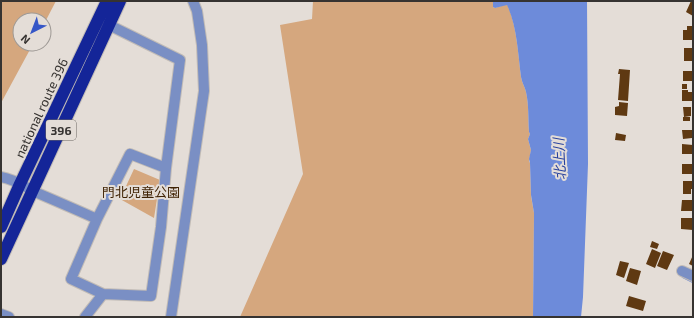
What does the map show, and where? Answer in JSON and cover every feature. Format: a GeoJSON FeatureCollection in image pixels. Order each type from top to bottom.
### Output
{"type":"FeatureCollection","features":[{"type":"Feature","properties":{"kind":"highway","name":"national route 396"},"geometry":{"type":"LineString","coordinates":[[1,227],[107,1]]}},
{"type":"Feature","properties":{"kind":"highway","name":"national route 396"},"geometry":{"type":"LineString","coordinates":[[1,259],[120,1]]}},
{"type":"Feature","properties":{"kind":"street"},"geometry":{"type":"LineString","coordinates":[[172,317],[204,91],[202,45],[197,11],[193,1]]}},
{"type":"Feature","properties":{"kind":"street"},"geometry":{"type":"LineString","coordinates":[[109,25],[180,60],[166,168],[161,227],[151,296],[103,294],[71,279],[97,219],[130,154],[166,168]]}},
{"type":"Feature","properties":{"kind":"street"},"geometry":{"type":"LineString","coordinates":[[1,177],[20,184],[97,219]]}},
{"type":"Feature","properties":{"kind":"street"},"geometry":{"type":"LineString","coordinates":[[682,271],[693,276]]}},
{"type":"Feature","properties":{"kind":"street"},"geometry":{"type":"LineString","coordinates":[[85,317],[103,294]]}},
{"type":"Feature","properties":{"kind":"street"},"geometry":{"type":"LineString","coordinates":[[1,314],[9,317]]}},
{"type":"Feature","properties":{"kind":"green space"},"geometry":{"type":"Polygon","coordinates":[[[1,1],[56,1],[50,12],[12,12],[12,52],[29,52],[1,103],[1,1]]]}},
{"type":"Feature","properties":{"kind":"green space"},"geometry":{"type":"Polygon","coordinates":[[[313,1],[493,1],[493,7],[495,8],[507,4],[513,21],[521,77],[526,90],[528,102],[530,134],[528,139],[531,150],[529,161],[531,196],[534,213],[533,317],[240,317],[303,174],[280,25],[312,19],[313,1]]]}},
{"type":"Feature","properties":{"kind":"green space","name":"門北児童公園"},"geometry":{"type":"Polygon","coordinates":[[[134,169],[160,180],[154,218],[120,199],[134,169]]]}},
{"type":"Feature","properties":{"kind":"water","name":"北上川"},"geometry":{"type":"Polygon","coordinates":[[[493,1],[587,1],[588,164],[581,317],[533,317],[534,213],[531,195],[529,159],[531,150],[528,139],[530,134],[528,102],[526,90],[521,77],[517,40],[510,13],[507,5],[495,8],[493,7],[493,1]]]}},
{"type":"Feature","properties":{"kind":"building"},"geometry":{"type":"Polygon","coordinates":[[[691,1],[693,2],[693,16],[686,12],[691,1]]]}},
{"type":"Feature","properties":{"kind":"building"},"geometry":{"type":"Polygon","coordinates":[[[687,26],[693,26],[693,40],[683,40],[683,30],[687,30],[687,26]]]}},
{"type":"Feature","properties":{"kind":"building"},"geometry":{"type":"Polygon","coordinates":[[[684,48],[693,48],[693,61],[684,61],[684,48]]]}},
{"type":"Feature","properties":{"kind":"building"},"geometry":{"type":"Polygon","coordinates":[[[619,69],[630,70],[628,101],[618,100],[619,69]]]}},
{"type":"Feature","properties":{"kind":"building"},"geometry":{"type":"Polygon","coordinates":[[[683,71],[693,71],[693,81],[683,81],[683,71]]]}},
{"type":"Feature","properties":{"kind":"building"},"geometry":{"type":"Polygon","coordinates":[[[682,84],[687,84],[687,89],[682,89],[682,84]]]}},
{"type":"Feature","properties":{"kind":"building"},"geometry":{"type":"Polygon","coordinates":[[[682,90],[693,92],[693,101],[682,101],[682,90]]]}},
{"type":"Feature","properties":{"kind":"building"},"geometry":{"type":"Polygon","coordinates":[[[619,102],[628,103],[627,116],[615,115],[615,107],[619,106],[619,102]]]}},
{"type":"Feature","properties":{"kind":"building"},"geometry":{"type":"Polygon","coordinates":[[[683,107],[691,107],[691,116],[684,117],[683,107]]]}},
{"type":"Feature","properties":{"kind":"building"},"geometry":{"type":"Polygon","coordinates":[[[683,117],[690,117],[690,121],[683,121],[683,117]]]}},
{"type":"Feature","properties":{"kind":"building"},"geometry":{"type":"Polygon","coordinates":[[[682,130],[692,130],[692,138],[683,139],[682,130]]]}},
{"type":"Feature","properties":{"kind":"building"},"geometry":{"type":"Polygon","coordinates":[[[616,133],[626,135],[625,141],[615,140],[616,133]]]}},
{"type":"Feature","properties":{"kind":"building"},"geometry":{"type":"Polygon","coordinates":[[[682,144],[693,145],[693,154],[682,154],[682,144]]]}},
{"type":"Feature","properties":{"kind":"building"},"geometry":{"type":"Polygon","coordinates":[[[682,164],[692,164],[693,174],[682,174],[682,164]]]}},
{"type":"Feature","properties":{"kind":"building"},"geometry":{"type":"Polygon","coordinates":[[[683,181],[693,181],[693,189],[691,189],[691,194],[683,194],[683,181]]]}},
{"type":"Feature","properties":{"kind":"building"},"geometry":{"type":"Polygon","coordinates":[[[682,200],[693,200],[693,211],[681,211],[682,200]]]}},
{"type":"Feature","properties":{"kind":"building"},"geometry":{"type":"Polygon","coordinates":[[[681,218],[693,218],[693,230],[681,229],[681,218]]]}},
{"type":"Feature","properties":{"kind":"building"},"geometry":{"type":"Polygon","coordinates":[[[652,241],[659,244],[657,249],[650,247],[652,241]]]}},
{"type":"Feature","properties":{"kind":"building"},"geometry":{"type":"Polygon","coordinates":[[[652,249],[661,253],[655,268],[646,264],[652,249]]]}},
{"type":"Feature","properties":{"kind":"building"},"geometry":{"type":"Polygon","coordinates":[[[663,251],[674,255],[667,270],[657,266],[663,251]]]}},
{"type":"Feature","properties":{"kind":"building"},"geometry":{"type":"Polygon","coordinates":[[[693,255],[693,266],[689,264],[693,255]]]}},
{"type":"Feature","properties":{"kind":"building"},"geometry":{"type":"Polygon","coordinates":[[[620,261],[629,263],[624,278],[616,275],[620,261]]]}},
{"type":"Feature","properties":{"kind":"building"},"geometry":{"type":"Polygon","coordinates":[[[630,268],[641,271],[637,285],[626,281],[630,268]]]}},
{"type":"Feature","properties":{"kind":"building"},"geometry":{"type":"Polygon","coordinates":[[[629,296],[646,301],[643,311],[626,306],[629,296]]]}},
{"type":"Feature","properties":{"kind":"waterway"},"geometry":{"type":"LineString","coordinates":[[683,277],[693,282]]}}]}
